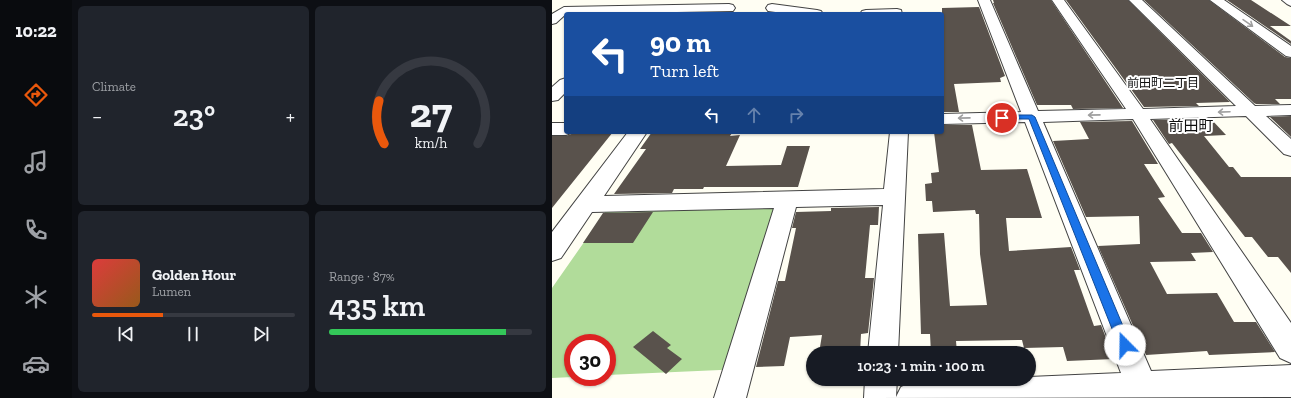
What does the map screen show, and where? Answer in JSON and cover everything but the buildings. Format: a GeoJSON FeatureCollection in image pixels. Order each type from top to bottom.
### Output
{"type":"FeatureCollection","features":[{"type":"Feature","properties":{"kind":"street"},"geometry":{"type":"LineString","coordinates":[[897,0],[897,12]]}},
{"type":"Feature","properties":{"kind":"street"},"geometry":{"type":"LineString","coordinates":[[984,0],[1142,387]]}},
{"type":"Feature","properties":{"kind":"street"},"geometry":{"type":"LineString","coordinates":[[1058,0],[1138,114],[1291,348]]}},
{"type":"Feature","properties":{"kind":"street"},"geometry":{"type":"LineString","coordinates":[[1134,0],[1291,150]]}},
{"type":"Feature","properties":{"kind":"street"},"geometry":{"type":"LineString","coordinates":[[1216,0],[1291,53]]}},
{"type":"Feature","properties":{"kind":"street"},"geometry":{"type":"LineString","coordinates":[[552,20],[564,11],[643,12],[676,5],[730,7]]}},
{"type":"Feature","properties":{"kind":"street"},"geometry":{"type":"LineString","coordinates":[[772,8],[802,12]]}},
{"type":"Feature","properties":{"kind":"street"},"geometry":{"type":"LineString","coordinates":[[552,96],[564,85]]}},
{"type":"Feature","properties":{"kind":"street"},"geometry":{"type":"LineString","coordinates":[[944,119],[1291,110]]}},
{"type":"Feature","properties":{"kind":"street"},"geometry":{"type":"LineString","coordinates":[[552,129],[564,128]]}},
{"type":"Feature","properties":{"kind":"street"},"geometry":{"type":"LineString","coordinates":[[552,251],[637,134]]}},
{"type":"Feature","properties":{"kind":"street"},"geometry":{"type":"LineString","coordinates":[[883,346],[898,134]]}},
{"type":"Feature","properties":{"kind":"street"},"geometry":{"type":"LineString","coordinates":[[586,204],[894,197]]}},
{"type":"Feature","properties":{"kind":"street"},"geometry":{"type":"LineString","coordinates":[[730,398],[787,200]]}},
{"type":"Feature","properties":{"kind":"street"},"geometry":{"type":"LineString","coordinates":[[912,398],[1291,381]]}},
{"type":"Feature","properties":{"kind":"street"},"geometry":{"type":"LineString","coordinates":[[880,398],[881,386]]}},
{"type":"Feature","properties":{"kind":"green space"},"geometry":{"type":"Polygon","coordinates":[[[610,205],[786,205],[743,369],[616,375],[616,334],[564,334],[564,377],[552,378],[552,288],[610,205]]]}},
{"type":"Feature","properties":{"kind":"district","name":"前田町二丁目"},"geometry":{"type":"Point","coordinates":[1163,83]}},
{"type":"Feature","properties":{"kind":"district","name":"前田町"},"geometry":{"type":"Point","coordinates":[1191,126]}},
{"type":"Feature","properties":{"kind":"route"},"geometry":{"type":"LineString","coordinates":[[1002,118],[1032,117],[1125,345]]}}]}
